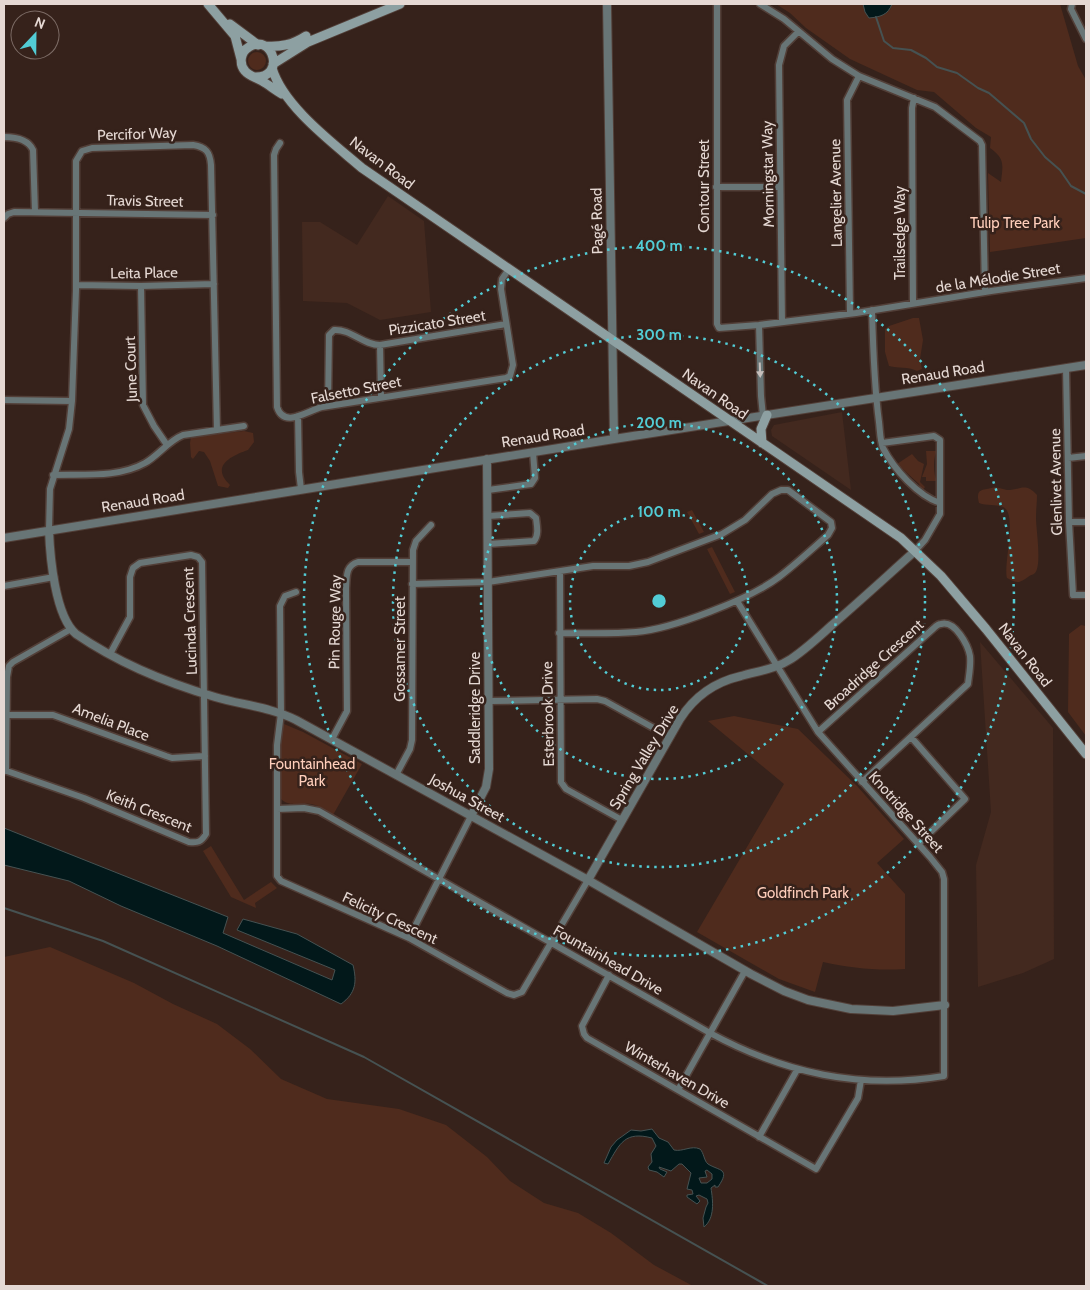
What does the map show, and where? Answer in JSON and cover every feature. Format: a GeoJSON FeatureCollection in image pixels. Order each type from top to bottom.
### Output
{"type":"FeatureCollection","features":[{"type":"Feature","properties":{"kind":"main road"},"geometry":{"type":"LineString","coordinates":[[208,4],[235,36],[241,62],[247,73],[254,77],[266,74],[272,66],[308,42],[340,27],[400,4]]}},
{"type":"Feature","properties":{"kind":"main road"},"geometry":{"type":"LineString","coordinates":[[362,18],[388,4]]}},
{"type":"Feature","properties":{"kind":"main road"},"geometry":{"type":"LineString","coordinates":[[220,16],[272,53],[272,66]]}},
{"type":"Feature","properties":{"kind":"main road"},"geometry":{"type":"LineString","coordinates":[[241,62],[243,53],[249,46],[281,47],[314,33],[340,27]]}},
{"type":"Feature","properties":{"kind":"main road","name":"Navan Road"},"geometry":{"type":"LineString","coordinates":[[272,66],[277,84],[288,98],[320,131],[362,168],[901,538],[941,576],[986,628],[1086,754]]}},
{"type":"Feature","properties":{"kind":"main road","name":"Navan Road"},"geometry":{"type":"LineString","coordinates":[[254,77],[288,98]]}},
{"type":"Feature","properties":{"kind":"main road"},"geometry":{"type":"LineString","coordinates":[[762,443],[761,429],[765,415]]}},
{"type":"Feature","properties":{"kind":"street","name":"Pagé Road"},"geometry":{"type":"LineString","coordinates":[[607,4],[614,439]]}},
{"type":"Feature","properties":{"kind":"street","name":"Contour Street"},"geometry":{"type":"LineString","coordinates":[[717,4],[717,326],[723,328],[759,325]]}},
{"type":"Feature","properties":{"kind":"street"},"geometry":{"type":"LineString","coordinates":[[760,4],[784,19],[832,59],[859,76],[935,107],[980,141],[982,146],[986,292]]}},
{"type":"Feature","properties":{"kind":"street"},"geometry":{"type":"LineString","coordinates":[[1072,4],[1071,9],[1086,39]]}},
{"type":"Feature","properties":{"kind":"street","name":"Morningstar Way"},"geometry":{"type":"LineString","coordinates":[[782,322],[779,65],[784,46],[798,32]]}},
{"type":"Feature","properties":{"kind":"street","name":"Langelier Avenue"},"geometry":{"type":"LineString","coordinates":[[850,313],[847,100],[859,76]]}},
{"type":"Feature","properties":{"kind":"street","name":"Trailsedge Way"},"geometry":{"type":"LineString","coordinates":[[913,303],[912,108],[914,98]]}},
{"type":"Feature","properties":{"kind":"street"},"geometry":{"type":"LineString","coordinates":[[4,137],[26,141],[34,150],[35,212]]}},
{"type":"Feature","properties":{"kind":"street","name":"Falsetto Street"},"geometry":{"type":"LineString","coordinates":[[280,143],[274,155],[277,407],[284,418],[288,419],[328,406],[510,376],[513,366],[501,286],[502,279],[509,269]]}},
{"type":"Feature","properties":{"kind":"street","name":"Percifor Way"},"geometry":{"type":"LineString","coordinates":[[49,530],[49,501],[54,475],[68,429],[72,401],[76,285],[76,161],[82,151],[92,148],[193,145],[204,147],[210,156],[217,430]]}},
{"type":"Feature","properties":{"kind":"street"},"geometry":{"type":"LineString","coordinates":[[716,187],[780,187]]}},
{"type":"Feature","properties":{"kind":"street","name":"Travis Street"},"geometry":{"type":"LineString","coordinates":[[4,218],[14,212],[213,215]]}},
{"type":"Feature","properties":{"kind":"street","name":"de la Mélodie Street"},"geometry":{"type":"LineString","coordinates":[[913,303],[1086,278]]}},
{"type":"Feature","properties":{"kind":"street","name":"Leita Place"},"geometry":{"type":"LineString","coordinates":[[76,285],[214,284]]}},
{"type":"Feature","properties":{"kind":"street","name":"June Court"},"geometry":{"type":"LineString","coordinates":[[141,286],[143,404],[154,426],[167,445]]}},
{"type":"Feature","properties":{"kind":"street"},"geometry":{"type":"LineString","coordinates":[[765,415],[761,396],[759,325],[913,303]]}},
{"type":"Feature","properties":{"kind":"street"},"geometry":{"type":"LineString","coordinates":[[872,310],[876,398],[882,447],[907,481],[932,501],[940,503]]}},
{"type":"Feature","properties":{"kind":"street","name":"Pizzicato Street"},"geometry":{"type":"LineString","coordinates":[[328,406],[328,346],[330,332],[339,330],[372,344],[380,345],[506,324]]}},
{"type":"Feature","properties":{"kind":"street"},"geometry":{"type":"LineString","coordinates":[[380,345],[381,397]]}},
{"type":"Feature","properties":{"kind":"street","name":"Renaud Road"},"geometry":{"type":"LineString","coordinates":[[4,538],[487,459],[1086,365]]}},
{"type":"Feature","properties":{"kind":"street","name":"Glenlivet Avenue"},"geometry":{"type":"LineString","coordinates":[[1066,368],[1069,522],[1073,595],[1086,595]]}},
{"type":"Feature","properties":{"kind":"street"},"geometry":{"type":"LineString","coordinates":[[4,400],[72,401]]}},
{"type":"Feature","properties":{"kind":"street"},"geometry":{"type":"LineString","coordinates":[[298,416],[301,489]]}},
{"type":"Feature","properties":{"kind":"street"},"geometry":{"type":"LineString","coordinates":[[54,475],[118,473],[148,461],[174,439],[183,435],[244,426]]}},
{"type":"Feature","properties":{"kind":"street"},"geometry":{"type":"LineString","coordinates":[[882,443],[934,436],[937,437],[941,444],[940,514],[925,540],[915,551]]}},
{"type":"Feature","properties":{"kind":"street"},"geometry":{"type":"LineString","coordinates":[[488,490],[531,484],[535,478],[533,452]]}},
{"type":"Feature","properties":{"kind":"street"},"geometry":{"type":"LineString","coordinates":[[1068,458],[1086,456]]}},
{"type":"Feature","properties":{"kind":"street","name":"Saddleridge Drive"},"geometry":{"type":"LineString","coordinates":[[409,938],[489,778],[487,459]]}},
{"type":"Feature","properties":{"kind":"street"},"geometry":{"type":"LineString","coordinates":[[412,584],[488,582],[593,566],[629,566],[648,562],[722,534],[745,520],[772,494],[781,490],[788,490],[831,522],[831,532],[777,579],[737,601],[679,622],[650,630],[636,632],[559,633]]}},
{"type":"Feature","properties":{"kind":"street"},"geometry":{"type":"LineString","coordinates":[[488,516],[530,513],[536,518],[537,527],[534,541],[488,544]]}},
{"type":"Feature","properties":{"kind":"street"},"geometry":{"type":"LineString","coordinates":[[1069,522],[1086,522]]}},
{"type":"Feature","properties":{"kind":"street","name":"Gossamer Street"},"geometry":{"type":"LineString","coordinates":[[396,775],[410,749],[412,740],[413,550],[416,540],[430,525]]}},
{"type":"Feature","properties":{"kind":"street","name":"Joshua Street"},"geometry":{"type":"LineString","coordinates":[[49,530],[54,577],[64,619],[71,629],[82,638],[110,654],[138,668],[204,693],[281,713],[332,739],[588,880],[745,971],[784,991],[830,1006],[851,1009],[893,1011],[945,1005]]}},
{"type":"Feature","properties":{"kind":"street","name":"Spring Valley Drive"},"geometry":{"type":"LineString","coordinates":[[588,880],[684,713],[707,691],[729,679],[777,666],[805,649],[915,551]]}},
{"type":"Feature","properties":{"kind":"street","name":"Lucinda Crescent"},"geometry":{"type":"LineString","coordinates":[[110,654],[130,617],[130,577],[133,568],[140,563],[191,555],[198,557],[202,562],[204,693]]}},
{"type":"Feature","properties":{"kind":"street","name":"Pin Rouge Way"},"geometry":{"type":"LineString","coordinates":[[332,739],[347,711],[346,588],[348,568],[358,562],[412,562]]}},
{"type":"Feature","properties":{"kind":"street","name":"Esterbrook Drive"},"geometry":{"type":"LineString","coordinates":[[560,572],[561,782],[563,786],[622,820]]}},
{"type":"Feature","properties":{"kind":"street"},"geometry":{"type":"LineString","coordinates":[[4,586],[54,577]]}},
{"type":"Feature","properties":{"kind":"street","name":"Felicity Crescent"},"geometry":{"type":"LineString","coordinates":[[296,592],[285,596],[280,606],[281,713],[277,745],[277,809],[278,876],[281,881],[409,938],[507,993],[514,995],[522,992],[588,880]]}},
{"type":"Feature","properties":{"kind":"street","name":"Knotridge Street"},"geometry":{"type":"LineString","coordinates":[[737,601],[818,732],[937,866],[944,879],[944,1076]]}},
{"type":"Feature","properties":{"kind":"street","name":"Broadridge Crescent"},"geometry":{"type":"LineString","coordinates":[[818,732],[934,628],[941,624],[947,624],[954,628],[965,642],[970,654],[968,684],[862,782]]}},
{"type":"Feature","properties":{"kind":"street"},"geometry":{"type":"LineString","coordinates":[[5,771],[7,676],[9,666],[71,629]]}},
{"type":"Feature","properties":{"kind":"street","name":"Keith Crescent"},"geometry":{"type":"LineString","coordinates":[[5,771],[84,798],[189,842],[196,843],[202,840],[206,834],[204,693]]}},
{"type":"Feature","properties":{"kind":"street"},"geometry":{"type":"LineString","coordinates":[[490,701],[605,700],[670,737]]}},
{"type":"Feature","properties":{"kind":"street","name":"Amelia Place"},"geometry":{"type":"LineString","coordinates":[[7,715],[53,715],[172,758],[205,756]]}},
{"type":"Feature","properties":{"kind":"street"},"geometry":{"type":"LineString","coordinates":[[911,738],[965,799],[918,844]]}},
{"type":"Feature","properties":{"kind":"street","name":"Fountainhead Drive"},"geometry":{"type":"LineString","coordinates":[[277,809],[304,808],[319,811],[710,1033],[754,1055],[797,1070],[836,1078],[899,1082],[944,1076]]}},
{"type":"Feature","properties":{"kind":"street"},"geometry":{"type":"LineString","coordinates":[[678,1090],[745,971]]}},
{"type":"Feature","properties":{"kind":"street","name":"Winterhaven Drive"},"geometry":{"type":"LineString","coordinates":[[610,975],[582,1026],[587,1038],[816,1169],[858,1098],[861,1080]]}},
{"type":"Feature","properties":{"kind":"street"},"geometry":{"type":"LineString","coordinates":[[760,1137],[797,1070]]}},
{"type":"Feature","properties":{"kind":"shaded area"},"geometry":{"type":"Polygon","coordinates":[[[863,4],[892,4],[883,15],[869,18],[863,4]]]}},
{"type":"Feature","properties":{"kind":"shaded area"},"geometry":{"type":"Polygon","coordinates":[[[388,196],[424,221],[431,312],[380,320],[347,303],[303,301],[302,222],[320,222],[357,245],[388,196]]]}},
{"type":"Feature","properties":{"kind":"shaded area"},"geometry":{"type":"Polygon","coordinates":[[[842,412],[851,490],[772,436],[771,430],[774,425],[842,412]]]}},
{"type":"Feature","properties":{"kind":"shaded area"},"geometry":{"type":"Polygon","coordinates":[[[980,642],[1053,728],[1054,959],[1023,973],[978,987],[976,865],[991,812],[980,642]]]}},
{"type":"Feature","properties":{"kind":"shaded area"},"geometry":{"type":"Polygon","coordinates":[[[4,828],[228,917],[223,933],[332,980],[335,970],[237,930],[243,919],[297,934],[353,965],[355,982],[350,996],[341,1004],[217,946],[121,906],[69,881],[4,865],[4,828]]]}},
{"type":"Feature","properties":{"kind":"shaded area"},"geometry":{"type":"Polygon","coordinates":[[[652,1129],[659,1138],[668,1142],[674,1150],[700,1149],[708,1164],[722,1171],[722,1181],[718,1187],[715,1187],[715,1185],[711,1188],[712,1214],[704,1227],[703,1218],[708,1203],[707,1199],[699,1195],[696,1196],[700,1201],[697,1204],[687,1197],[687,1195],[693,1194],[692,1190],[687,1189],[691,1173],[682,1164],[679,1164],[671,1171],[659,1167],[667,1172],[664,1177],[657,1172],[649,1170],[648,1167],[652,1162],[651,1154],[656,1146],[652,1138],[635,1136],[624,1140],[608,1164],[604,1163],[611,1147],[617,1140],[631,1130],[652,1129]],[[707,1170],[705,1171],[707,1177],[699,1178],[701,1183],[707,1183],[712,1179],[712,1174],[707,1170]]]}},
{"type":"Feature","properties":{"kind":"green space","name":"Tulip Tree Park"},"geometry":{"type":"Polygon","coordinates":[[[776,4],[863,4],[865,12],[890,10],[892,4],[1060,4],[1078,66],[1086,80],[1086,238],[990,252],[988,173],[1001,182],[1002,166],[1001,159],[990,148],[991,137],[976,128],[934,92],[917,90],[850,59],[776,4]]]}},
{"type":"Feature","properties":{"kind":"green space"},"geometry":{"type":"Polygon","coordinates":[[[257,52],[263,55],[266,61],[263,67],[257,70],[251,67],[248,61],[251,55],[257,52]]]}},
{"type":"Feature","properties":{"kind":"green space"},"geometry":{"type":"Polygon","coordinates":[[[913,318],[919,318],[923,340],[920,359],[922,369],[917,371],[889,366],[885,352],[885,329],[913,318]]]}},
{"type":"Feature","properties":{"kind":"green space"},"geometry":{"type":"Polygon","coordinates":[[[244,431],[253,433],[254,442],[248,450],[235,455],[225,463],[222,467],[222,472],[230,485],[228,488],[218,486],[210,461],[204,452],[199,451],[193,459],[191,457],[191,437],[244,431]]]}},
{"type":"Feature","properties":{"kind":"green space"},"geometry":{"type":"Polygon","coordinates":[[[926,451],[937,451],[934,466],[937,481],[926,481],[926,477],[922,477],[927,464],[926,451]]]}},
{"type":"Feature","properties":{"kind":"green space"},"geometry":{"type":"Polygon","coordinates":[[[912,454],[918,461],[924,464],[920,482],[925,487],[923,490],[897,464],[912,454]]]}},
{"type":"Feature","properties":{"kind":"green space"},"geometry":{"type":"Polygon","coordinates":[[[995,487],[1007,490],[1026,488],[1037,495],[1037,569],[1034,574],[1020,582],[1007,578],[1010,529],[1007,511],[1000,506],[979,503],[979,492],[995,487]]]}},
{"type":"Feature","properties":{"kind":"green space"},"geometry":{"type":"Polygon","coordinates":[[[692,510],[704,532],[699,534],[687,512],[692,510]]]}},
{"type":"Feature","properties":{"kind":"green space"},"geometry":{"type":"Polygon","coordinates":[[[712,547],[735,592],[730,594],[707,549],[712,547]]]}},
{"type":"Feature","properties":{"kind":"green space"},"geometry":{"type":"Polygon","coordinates":[[[1081,625],[1086,626],[1086,736],[1068,712],[1069,634],[1081,625]]]}},
{"type":"Feature","properties":{"kind":"green space","name":"Goldfinch Park"},"geometry":{"type":"Polygon","coordinates":[[[734,716],[798,729],[857,786],[904,839],[877,863],[905,894],[905,969],[884,970],[823,962],[815,992],[779,979],[697,932],[784,784],[708,721],[734,716]]]}},
{"type":"Feature","properties":{"kind":"green space","name":"Fountainhead Park"},"geometry":{"type":"Polygon","coordinates":[[[284,724],[303,732],[362,764],[333,815],[315,805],[292,804],[280,798],[281,729],[284,724]]]}},
{"type":"Feature","properties":{"kind":"green space"},"geometry":{"type":"Polygon","coordinates":[[[211,846],[244,900],[271,882],[277,888],[255,903],[256,908],[231,897],[203,851],[211,846]]]}},
{"type":"Feature","properties":{"kind":"green space"},"geometry":{"type":"Polygon","coordinates":[[[50,947],[134,983],[173,1004],[217,1024],[250,1049],[281,1079],[327,1099],[399,1109],[446,1125],[487,1157],[510,1181],[544,1203],[578,1213],[611,1233],[654,1265],[693,1286],[4,1286],[4,957],[50,947]]]}},
{"type":"Feature","properties":{"kind":"waterway"},"geometry":{"type":"LineString","coordinates":[[876,17],[884,41],[893,48],[911,50],[926,58],[937,67],[957,73],[978,88],[989,93],[1024,123],[1031,139],[1045,157],[1060,170],[1071,186],[1086,194]]}},
{"type":"Feature","properties":{"kind":"waterway"},"geometry":{"type":"LineString","coordinates":[[4,908],[103,941],[364,1057],[768,1286]]}}]}
